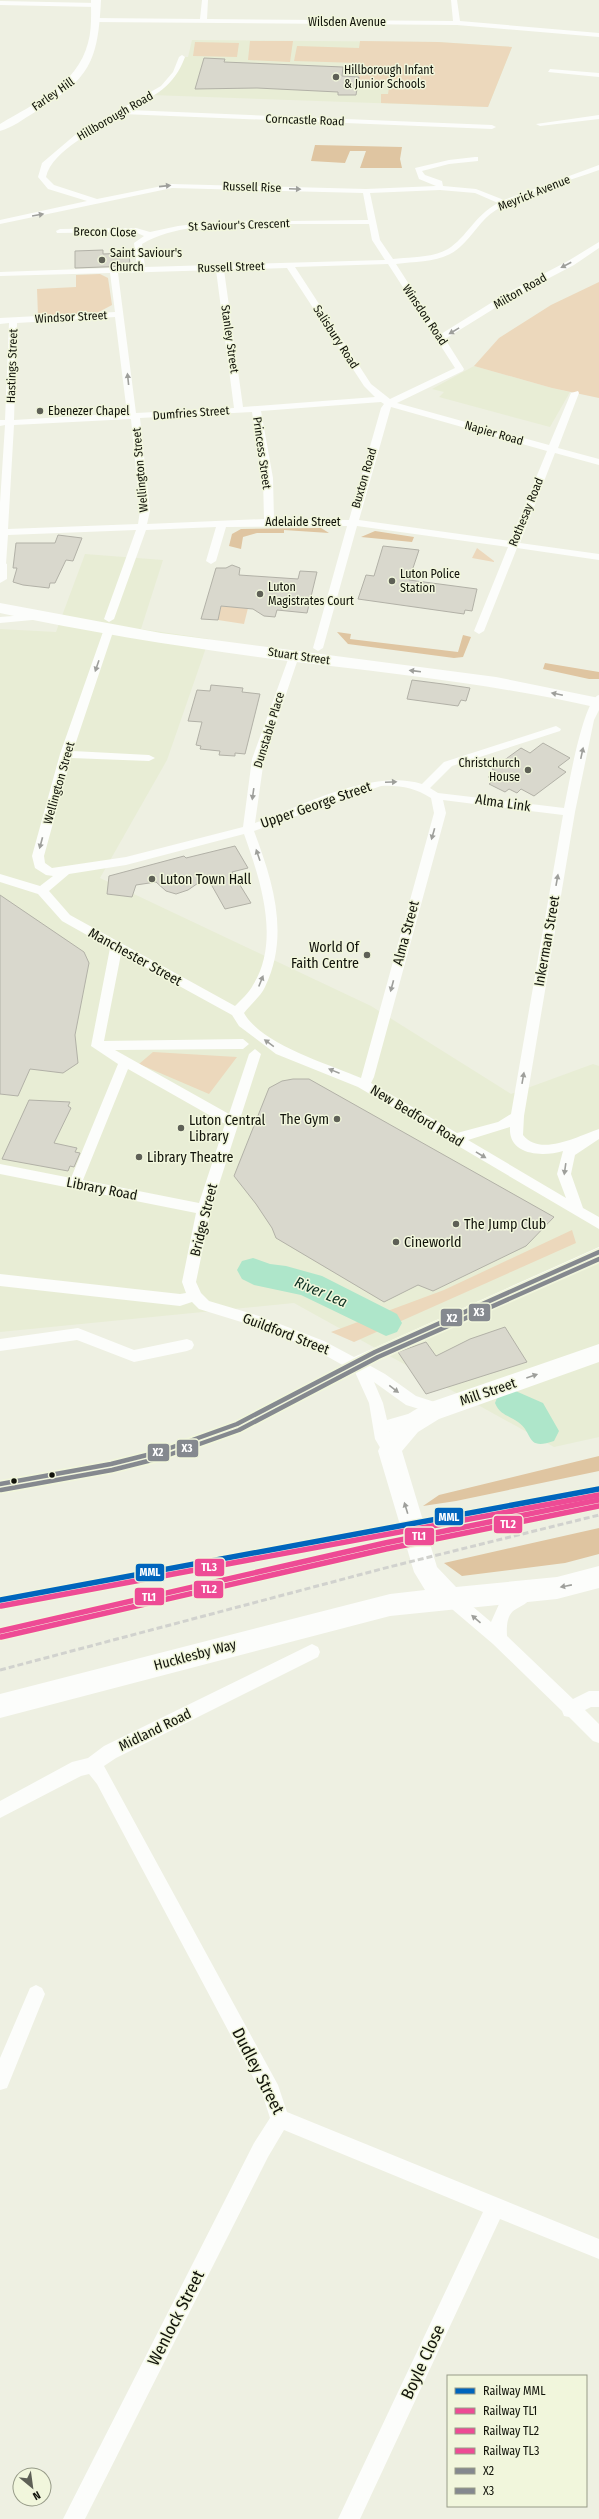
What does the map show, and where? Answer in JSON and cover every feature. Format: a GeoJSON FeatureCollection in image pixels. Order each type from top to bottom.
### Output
{"type":"FeatureCollection","features":[{"type":"Feature","properties":{"kind":"highway","name":"Stuart Street"},"geometry":{"type":"LineString","coordinates":[[0,598],[109,624],[294,656],[469,677],[598,699]]}},
{"type":"Feature","properties":{"kind":"highway","name":"Stuart Street"},"geometry":{"type":"LineString","coordinates":[[0,608],[39,617],[318,648],[462,666],[598,699]]}},
{"type":"Feature","properties":{"kind":"highway","name":"Mill Street"},"geometry":{"type":"LineString","coordinates":[[390,1451],[399,1434],[417,1418],[599,1353]]}},
{"type":"Feature","properties":{"kind":"highway"},"geometry":{"type":"LineString","coordinates":[[390,1451],[426,1572],[440,1589],[452,1599]]}},
{"type":"Feature","properties":{"kind":"highway","name":"Hucklesby Way"},"geometry":{"type":"LineString","coordinates":[[390,1605],[409,1594],[419,1584],[426,1572]]}},
{"type":"Feature","properties":{"kind":"highway","name":"Hucklesby Way"},"geometry":{"type":"LineString","coordinates":[[0,1706],[390,1605],[532,1591],[580,1583],[599,1577]]}},
{"type":"Feature","properties":{"kind":"main road","name":"Farley Hill"},"geometry":{"type":"LineString","coordinates":[[0,128],[59,92],[82,72],[94,42],[96,3]]}},
{"type":"Feature","properties":{"kind":"main road","name":"Hastings Street"},"geometry":{"type":"LineString","coordinates":[[0,564],[0,579]]}},
{"type":"Feature","properties":{"kind":"street"},"geometry":{"type":"LineString","coordinates":[[203,21],[205,0]]}},
{"type":"Feature","properties":{"kind":"street"},"geometry":{"type":"LineString","coordinates":[[454,0],[457,23]]}},
{"type":"Feature","properties":{"kind":"street"},"geometry":{"type":"LineString","coordinates":[[0,3],[96,3]]}},
{"type":"Feature","properties":{"kind":"street","name":"Wilsden Avenue"},"geometry":{"type":"LineString","coordinates":[[94,20],[457,23],[599,35]]}},
{"type":"Feature","properties":{"kind":"street","name":"Hillborough Road"},"geometry":{"type":"LineString","coordinates":[[98,202],[51,187],[42,177],[45,165],[78,137],[119,112],[157,92],[169,81],[179,67],[182,57]]}},
{"type":"Feature","properties":{"kind":"street"},"geometry":{"type":"LineString","coordinates":[[550,71],[599,75]]}},
{"type":"Feature","properties":{"kind":"street","name":"Corncastle Road"},"geometry":{"type":"LineString","coordinates":[[119,112],[492,127]]}},
{"type":"Feature","properties":{"kind":"street"},"geometry":{"type":"LineString","coordinates":[[540,124],[599,116]]}},
{"type":"Feature","properties":{"kind":"street"},"geometry":{"type":"LineString","coordinates":[[440,188],[439,183],[422,177],[418,170],[449,162],[475,159]]}},
{"type":"Feature","properties":{"kind":"street","name":"Meyrick Avenue"},"geometry":{"type":"LineString","coordinates":[[390,262],[434,257],[448,252],[456,246],[480,218],[505,203],[599,167]]}},
{"type":"Feature","properties":{"kind":"street","name":"Russell Rise"},"geometry":{"type":"LineString","coordinates":[[0,222],[98,202],[156,187],[172,186],[366,191],[440,188],[476,191],[505,203]]}},
{"type":"Feature","properties":{"kind":"street","name":"Winsdon Road"},"geometry":{"type":"LineString","coordinates":[[366,191],[371,222],[376,240],[460,369],[386,401]]}},
{"type":"Feature","properties":{"kind":"street","name":"St Saviour's Crescent"},"geometry":{"type":"LineString","coordinates":[[150,235],[200,224],[371,222]]}},
{"type":"Feature","properties":{"kind":"street","name":"Brecon Close"},"geometry":{"type":"LineString","coordinates":[[60,232],[136,230],[150,235]]}},
{"type":"Feature","properties":{"kind":"street"},"geometry":{"type":"LineString","coordinates":[[141,270],[138,243],[150,235]]}},
{"type":"Feature","properties":{"kind":"street","name":"Milton Road"},"geometry":{"type":"LineString","coordinates":[[441,338],[510,294],[570,263],[599,244]]}},
{"type":"Feature","properties":{"kind":"street","name":"Russell Street"},"geometry":{"type":"LineString","coordinates":[[0,274],[390,262]]}},
{"type":"Feature","properties":{"kind":"street","name":"Salisbury Road"},"geometry":{"type":"LineString","coordinates":[[289,265],[368,386],[386,401]]}},
{"type":"Feature","properties":{"kind":"street","name":"Stanley Street"},"geometry":{"type":"LineString","coordinates":[[220,267],[239,405],[237,410]]}},
{"type":"Feature","properties":{"kind":"street","name":"Wellington Street"},"geometry":{"type":"LineString","coordinates":[[66,871],[50,872],[39,865],[37,861],[66,754],[142,527],[145,511],[135,416],[132,413],[118,314],[114,270]]}},
{"type":"Feature","properties":{"kind":"street","name":"Windsor Street"},"geometry":{"type":"LineString","coordinates":[[0,321],[118,314]]}},
{"type":"Feature","properties":{"kind":"street","name":"Hastings Street"},"geometry":{"type":"LineString","coordinates":[[0,564],[4,532],[13,368],[13,320]]}},
{"type":"Feature","properties":{"kind":"street"},"geometry":{"type":"LineString","coordinates":[[0,368],[13,368]]}},
{"type":"Feature","properties":{"kind":"street","name":"Rothesay Road"},"geometry":{"type":"LineString","coordinates":[[479,632],[575,393]]}},
{"type":"Feature","properties":{"kind":"street","name":"Dumfries Street"},"geometry":{"type":"LineString","coordinates":[[0,423],[386,401]]}},
{"type":"Feature","properties":{"kind":"street","name":"Buxton Road"},"geometry":{"type":"LineString","coordinates":[[318,648],[351,522],[386,401]]}},
{"type":"Feature","properties":{"kind":"street","name":"Napier Road"},"geometry":{"type":"LineString","coordinates":[[386,401],[599,462]]}},
{"type":"Feature","properties":{"kind":"street","name":"Princess Street"},"geometry":{"type":"LineString","coordinates":[[256,409],[268,478],[269,522]]}},
{"type":"Feature","properties":{"kind":"street","name":"Adelaide Street"},"geometry":{"type":"LineString","coordinates":[[4,532],[269,522],[351,522],[514,543],[599,557]]}},
{"type":"Feature","properties":{"kind":"street"},"geometry":{"type":"LineString","coordinates":[[211,561],[222,524]]}},
{"type":"Feature","properties":{"kind":"street"},"geometry":{"type":"LineString","coordinates":[[0,620],[39,617]]}},
{"type":"Feature","properties":{"kind":"street","name":"Dunstable Place"},"geometry":{"type":"LineString","coordinates":[[248,829],[258,759],[294,656]]}},
{"type":"Feature","properties":{"kind":"street","name":"Inkerman Street"},"geometry":{"type":"LineString","coordinates":[[594,1136],[558,1147],[540,1150],[523,1145],[516,1136],[517,1116],[569,812],[588,720],[598,699]]}},
{"type":"Feature","properties":{"kind":"street"},"geometry":{"type":"LineString","coordinates":[[436,796],[424,788],[448,764],[556,729]]}},
{"type":"Feature","properties":{"kind":"street"},"geometry":{"type":"LineString","coordinates":[[66,754],[149,758]]}},
{"type":"Feature","properties":{"kind":"street","name":"Upper George Street"},"geometry":{"type":"LineString","coordinates":[[66,871],[107,865],[248,829],[365,786],[396,781],[424,788]]}},
{"type":"Feature","properties":{"kind":"street","name":"Alma Link"},"geometry":{"type":"LineString","coordinates":[[436,796],[569,812]]}},
{"type":"Feature","properties":{"kind":"street","name":"Alma Street"},"geometry":{"type":"LineString","coordinates":[[363,1084],[368,1077],[440,813],[436,796]]}},
{"type":"Feature","properties":{"kind":"street"},"geometry":{"type":"LineString","coordinates":[[237,1012],[258,987],[268,962],[272,943],[272,918],[264,874],[248,829]]}},
{"type":"Feature","properties":{"kind":"street"},"geometry":{"type":"LineString","coordinates":[[0,878],[20,882],[42,891],[66,871]]}},
{"type":"Feature","properties":{"kind":"street","name":"Manchester Street"},"geometry":{"type":"LineString","coordinates":[[42,891],[66,918],[225,1007],[237,1012]]}},
{"type":"Feature","properties":{"kind":"street"},"geometry":{"type":"LineString","coordinates":[[97,1046],[116,947]]}},
{"type":"Feature","properties":{"kind":"street","name":"New Bedford Road"},"geometry":{"type":"LineString","coordinates":[[237,1012],[242,1023],[281,1051],[363,1084],[599,1224]]}},
{"type":"Feature","properties":{"kind":"street"},"geometry":{"type":"LineString","coordinates":[[97,1046],[243,1044]]}},
{"type":"Feature","properties":{"kind":"street"},"geometry":{"type":"LineString","coordinates":[[97,1046],[233,1122]]}},
{"type":"Feature","properties":{"kind":"street","name":"Bridge Street"},"geometry":{"type":"LineString","coordinates":[[195,1296],[190,1282],[204,1209],[255,1054]]}},
{"type":"Feature","properties":{"kind":"street"},"geometry":{"type":"LineString","coordinates":[[75,1184],[125,1062]]}},
{"type":"Feature","properties":{"kind":"street"},"geometry":{"type":"LineString","coordinates":[[455,1139],[502,1126],[517,1116]]}},
{"type":"Feature","properties":{"kind":"street"},"geometry":{"type":"LineString","coordinates":[[578,1212],[564,1174],[569,1152],[594,1136]]}},
{"type":"Feature","properties":{"kind":"street","name":"Library Road"},"geometry":{"type":"LineString","coordinates":[[0,1169],[204,1209]]}},
{"type":"Feature","properties":{"kind":"street"},"geometry":{"type":"LineString","coordinates":[[390,1451],[383,1440],[376,1403],[357,1366],[599,1252]]}},
{"type":"Feature","properties":{"kind":"street"},"geometry":{"type":"LineString","coordinates":[[0,1280],[180,1300],[195,1296]]}},
{"type":"Feature","properties":{"kind":"street","name":"Guildford Street"},"geometry":{"type":"LineString","coordinates":[[195,1296],[204,1305],[254,1320],[319,1345],[380,1378],[411,1401],[439,1409]]}},
{"type":"Feature","properties":{"kind":"street"},"geometry":{"type":"LineString","coordinates":[[0,1345],[78,1334],[134,1356],[187,1345]]}},
{"type":"Feature","properties":{"kind":"street"},"geometry":{"type":"LineString","coordinates":[[381,1428],[417,1418]]}},
{"type":"Feature","properties":{"kind":"street"},"geometry":{"type":"LineString","coordinates":[[499,1639],[498,1621],[504,1607],[532,1591]]}},
{"type":"Feature","properties":{"kind":"street"},"geometry":{"type":"LineString","coordinates":[[452,1599],[499,1639],[570,1710],[599,1735]]}},
{"type":"Feature","properties":{"kind":"street","name":"Midland Road"},"geometry":{"type":"LineString","coordinates":[[0,1810],[78,1768],[92,1765],[110,1752],[312,1652]]}},
{"type":"Feature","properties":{"kind":"street"},"geometry":{"type":"LineString","coordinates":[[570,1710],[589,1699],[599,1699]]}},
{"type":"Feature","properties":{"kind":"street","name":"Dudley Street"},"geometry":{"type":"LineString","coordinates":[[92,1765],[103,1778],[259,2071],[280,2119],[599,2249]]}},
{"type":"Feature","properties":{"kind":"street"},"geometry":{"type":"LineString","coordinates":[[0,2081],[36,1994]]}},
{"type":"Feature","properties":{"kind":"street","name":"Wenlock Street"},"geometry":{"type":"LineString","coordinates":[[74,2519],[262,2150],[280,2119]]}},
{"type":"Feature","properties":{"kind":"street","name":"Boyle Close"},"geometry":{"type":"LineString","coordinates":[[349,2519],[496,2206]]}},
{"type":"Feature","properties":{"kind":"shaded area","name":"Hillborough Infant & Junior Schools"},"geometry":{"type":"Polygon","coordinates":[[[192,40],[438,42],[512,47],[488,107],[151,95],[169,81],[182,57],[188,57],[192,40]]]}},
{"type":"Feature","properties":{"kind":"shaded area"},"geometry":{"type":"Polygon","coordinates":[[[250,41],[293,41],[290,62],[248,60],[250,41]]]}},
{"type":"Feature","properties":{"kind":"shaded area"},"geometry":{"type":"Polygon","coordinates":[[[360,41],[438,42],[512,47],[488,107],[381,103],[381,94],[388,94],[390,81],[359,80],[359,76],[356,75],[358,63],[294,61],[297,46],[359,48],[360,41]]]}},
{"type":"Feature","properties":{"kind":"shaded area"},"geometry":{"type":"Polygon","coordinates":[[[195,42],[239,43],[237,57],[193,56],[195,42]]]}},
{"type":"Feature","properties":{"kind":"shaded area"},"geometry":{"type":"Polygon","coordinates":[[[315,145],[402,147],[400,159],[402,168],[360,168],[366,151],[350,151],[345,163],[311,161],[315,145]]]}},
{"type":"Feature","properties":{"kind":"shaded area"},"geometry":{"type":"Polygon","coordinates":[[[100,274],[108,278],[112,305],[95,314],[38,316],[37,289],[76,287],[76,275],[100,274]]]}},
{"type":"Feature","properties":{"kind":"shaded area"},"geometry":{"type":"Polygon","coordinates":[[[599,282],[599,398],[552,388],[474,366],[499,338],[551,305],[599,282]]]}},
{"type":"Feature","properties":{"kind":"shaded area"},"geometry":{"type":"Polygon","coordinates":[[[474,366],[570,392],[550,427],[439,397],[444,392],[432,389],[474,366]]]}},
{"type":"Feature","properties":{"kind":"shaded area"},"geometry":{"type":"Polygon","coordinates":[[[321,528],[329,533],[284,530],[284,533],[257,533],[243,537],[241,549],[229,546],[232,534],[241,529],[321,528]]]}},
{"type":"Feature","properties":{"kind":"shaded area"},"geometry":{"type":"Polygon","coordinates":[[[375,531],[414,537],[412,542],[361,537],[375,531]]]}},
{"type":"Feature","properties":{"kind":"shaded area"},"geometry":{"type":"Polygon","coordinates":[[[477,548],[494,561],[494,562],[472,558],[477,548]]]}},
{"type":"Feature","properties":{"kind":"shaded area"},"geometry":{"type":"Polygon","coordinates":[[[85,554],[163,560],[141,629],[209,639],[167,760],[100,878],[371,1006],[511,1094],[593,1064],[599,1066],[599,1437],[554,1447],[294,1303],[0,1332],[0,629],[56,632],[85,554]]]}},
{"type":"Feature","properties":{"kind":"shaded area"},"geometry":{"type":"Polygon","coordinates":[[[221,606],[248,608],[244,624],[218,620],[221,606]]]}},
{"type":"Feature","properties":{"kind":"shaded area"},"geometry":{"type":"Polygon","coordinates":[[[337,632],[351,634],[350,639],[458,652],[463,635],[471,637],[463,657],[454,658],[348,644],[337,632]]]}},
{"type":"Feature","properties":{"kind":"shaded area"},"geometry":{"type":"Polygon","coordinates":[[[545,663],[599,672],[599,679],[589,679],[543,669],[545,663]]]}},
{"type":"Feature","properties":{"kind":"shaded area"},"geometry":{"type":"Polygon","coordinates":[[[153,1052],[237,1057],[209,1094],[139,1064],[153,1052]]]}},
{"type":"Feature","properties":{"kind":"shaded area"},"geometry":{"type":"Polygon","coordinates":[[[572,1230],[576,1243],[354,1342],[331,1332],[444,1290],[572,1230]]]}},
{"type":"Feature","properties":{"kind":"shaded area"},"geometry":{"type":"Polygon","coordinates":[[[599,1456],[599,1471],[456,1501],[423,1506],[439,1495],[599,1456]]]}},
{"type":"Feature","properties":{"kind":"shaded area"},"geometry":{"type":"Polygon","coordinates":[[[599,1528],[599,1554],[565,1563],[462,1576],[444,1563],[599,1528]]]}},
{"type":"Feature","properties":{"kind":"building"},"geometry":{"type":"Polygon","coordinates":[[[204,58],[225,59],[224,62],[343,67],[342,76],[359,77],[356,95],[338,95],[338,92],[257,88],[195,89],[204,58]]]}},
{"type":"Feature","properties":{"kind":"building","name":"Saint Saviour's Church"},"geometry":{"type":"Polygon","coordinates":[[[103,250],[103,254],[129,253],[130,266],[75,268],[75,251],[103,250]]]}},
{"type":"Feature","properties":{"kind":"building"},"geometry":{"type":"Polygon","coordinates":[[[58,535],[82,538],[73,561],[66,560],[55,583],[50,583],[49,588],[23,585],[13,582],[17,568],[13,568],[16,543],[55,543],[58,535]]]}},
{"type":"Feature","properties":{"kind":"building","name":"Luton Police Station"},"geometry":{"type":"Polygon","coordinates":[[[383,546],[419,550],[409,580],[477,589],[472,611],[465,610],[464,614],[358,599],[366,575],[374,576],[383,546]]]}},
{"type":"Feature","properties":{"kind":"building","name":"Luton Magistrates Court"},"geometry":{"type":"Polygon","coordinates":[[[232,565],[240,568],[239,575],[298,579],[300,571],[317,572],[307,613],[277,610],[275,617],[264,616],[253,609],[221,606],[218,620],[201,619],[216,568],[226,568],[232,565]]]}},
{"type":"Feature","properties":{"kind":"building"},"geometry":{"type":"Polygon","coordinates":[[[412,680],[470,688],[466,701],[461,700],[458,706],[407,699],[412,680]]]}},
{"type":"Feature","properties":{"kind":"building"},"geometry":{"type":"Polygon","coordinates":[[[211,685],[243,688],[242,692],[260,694],[245,754],[235,753],[235,756],[219,755],[220,751],[200,749],[201,746],[196,745],[202,722],[188,721],[197,690],[210,691],[211,685]]]}},
{"type":"Feature","properties":{"kind":"building","name":"Christchurch House"},"geometry":{"type":"Polygon","coordinates":[[[543,743],[570,758],[558,767],[566,772],[534,796],[521,789],[517,793],[509,789],[505,792],[489,784],[494,780],[488,777],[496,771],[492,769],[521,748],[530,753],[543,743]]]}},
{"type":"Feature","properties":{"kind":"building"},"geometry":{"type":"Polygon","coordinates":[[[235,846],[248,868],[232,872],[251,903],[225,909],[207,877],[188,890],[176,894],[166,891],[156,882],[136,885],[132,897],[107,894],[109,876],[184,856],[186,858],[235,846]]]}},
{"type":"Feature","properties":{"kind":"building"},"geometry":{"type":"Polygon","coordinates":[[[0,895],[84,952],[89,963],[75,1035],[78,1063],[63,1073],[30,1069],[18,1096],[0,1094],[0,895]]]}},
{"type":"Feature","properties":{"kind":"building"},"geometry":{"type":"Polygon","coordinates":[[[309,1079],[554,1217],[526,1246],[433,1291],[418,1285],[384,1302],[276,1238],[272,1228],[256,1204],[234,1176],[269,1088],[282,1081],[309,1079]]]}},
{"type":"Feature","properties":{"kind":"building"},"geometry":{"type":"Polygon","coordinates":[[[29,1100],[70,1102],[68,1106],[71,1108],[54,1143],[77,1148],[75,1152],[80,1153],[74,1167],[70,1166],[68,1171],[2,1159],[29,1100]]]}},
{"type":"Feature","properties":{"kind":"building"},"geometry":{"type":"Polygon","coordinates":[[[505,1327],[527,1362],[426,1394],[398,1352],[426,1342],[436,1356],[470,1339],[505,1327]]]}},
{"type":"Feature","properties":{"kind":"waterway","name":"River Lea"},"geometry":{"type":"LineString","coordinates":[[253,1270],[265,1276],[286,1278],[311,1285],[321,1292],[386,1323]]}},
{"type":"Feature","properties":{"kind":"waterway","name":"River Lea"},"geometry":{"type":"LineString","coordinates":[[511,1403],[531,1413],[542,1431]]}},
{"type":"Feature","properties":{"kind":"railway"},"geometry":{"type":"LineString","coordinates":[[0,1670],[389,1567],[599,1515]]}},
{"type":"Feature","properties":{"kind":"rail line","name":"MML"},"geometry":{"type":"LineString","coordinates":[[0,1600],[599,1489]]}},
{"type":"Feature","properties":{"kind":"rail line","name":"TL3"},"geometry":{"type":"LineString","coordinates":[[1,1606],[599,1495]]}},
{"type":"Feature","properties":{"kind":"rail line","name":"TL1"},"geometry":{"type":"LineString","coordinates":[[0,1631],[385,1543],[599,1500]]}},
{"type":"Feature","properties":{"kind":"rail line","name":"TL2"},"geometry":{"type":"LineString","coordinates":[[1,1637],[386,1549],[599,1506]]}},
{"type":"Feature","properties":{"kind":"transit line","name":"X2"},"geometry":{"type":"LineString","coordinates":[[0,1484],[111,1464],[159,1452],[237,1424],[375,1352],[599,1252]]}},
{"type":"Feature","properties":{"kind":"transit line","name":"X3"},"geometry":{"type":"LineString","coordinates":[[1,1490],[112,1470],[160,1458],[239,1430],[378,1357],[599,1259]]}},
{"type":"Feature","properties":{"kind":"place","name":"Hillborough Infant & Junior Schools"},"geometry":{"type":"Point","coordinates":[336,77]}},
{"type":"Feature","properties":{"kind":"place","name":"Saint Saviour's Church"},"geometry":{"type":"Point","coordinates":[102,260]}},
{"type":"Feature","properties":{"kind":"place","name":"Ebenezer Chapel"},"geometry":{"type":"Point","coordinates":[40,411]}},
{"type":"Feature","properties":{"kind":"place","name":"Luton Police Station"},"geometry":{"type":"Point","coordinates":[392,581]}},
{"type":"Feature","properties":{"kind":"place","name":"Luton Magistrates Court"},"geometry":{"type":"Point","coordinates":[260,594]}},
{"type":"Feature","properties":{"kind":"place","name":"Christchurch House"},"geometry":{"type":"Point","coordinates":[528,770]}},
{"type":"Feature","properties":{"kind":"place","name":"Luton Town Hall"},"geometry":{"type":"Point","coordinates":[152,879]}},
{"type":"Feature","properties":{"kind":"place","name":"World Of Faith Centre"},"geometry":{"type":"Point","coordinates":[367,955]}},
{"type":"Feature","properties":{"kind":"place","name":"The Gym"},"geometry":{"type":"Point","coordinates":[337,1119]}},
{"type":"Feature","properties":{"kind":"place","name":"Luton Central Library"},"geometry":{"type":"Point","coordinates":[181,1128]}},
{"type":"Feature","properties":{"kind":"place","name":"Library Theatre"},"geometry":{"type":"Point","coordinates":[139,1157]}},
{"type":"Feature","properties":{"kind":"place","name":"The Jump Club"},"geometry":{"type":"Point","coordinates":[456,1224]}},
{"type":"Feature","properties":{"kind":"place","name":"Cineworld"},"geometry":{"type":"Point","coordinates":[396,1242]}}]}
